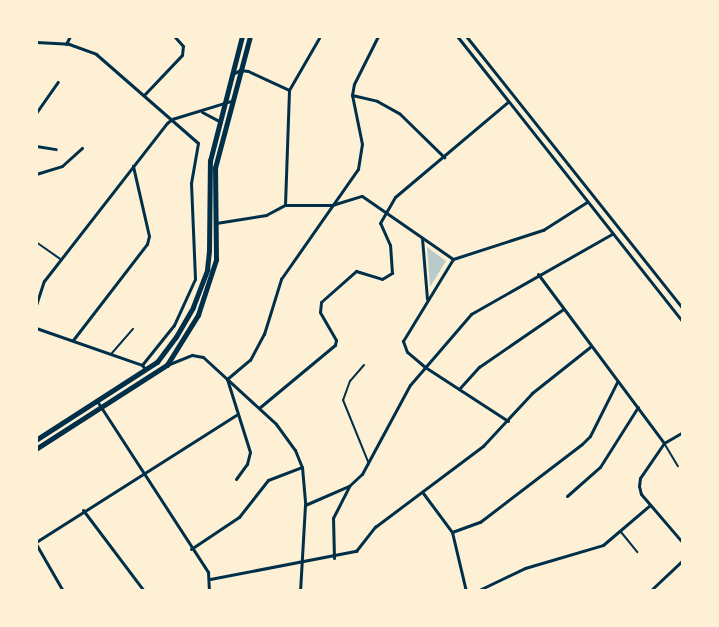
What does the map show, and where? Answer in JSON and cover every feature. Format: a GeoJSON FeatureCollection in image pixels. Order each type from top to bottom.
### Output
{"type":"FeatureCollection","features":[{"type":"Feature","properties":{"kind":"street"},"geometry":{"type":"LineString","coordinates":[[66,44],[70,36]]}},
{"type":"Feature","properties":{"kind":"street"},"geometry":{"type":"LineString","coordinates":[[144,95],[182,55],[183,46],[174,36]]}},
{"type":"Feature","properties":{"kind":"street"},"geometry":{"type":"LineString","coordinates":[[36,440],[146,370],[176,337],[193,307],[207,270],[208,175],[223,102],[242,36]]}},
{"type":"Feature","properties":{"kind":"street"},"geometry":{"type":"LineString","coordinates":[[167,365],[198,315],[213,276],[216,223],[215,168],[231,101],[250,36]]}},
{"type":"Feature","properties":{"kind":"street"},"geometry":{"type":"LineString","coordinates":[[228,379],[250,360],[264,334],[278,284],[358,169],[361,156],[361,131],[352,95],[358,72],[378,36]]}},
{"type":"Feature","properties":{"kind":"street"},"geometry":{"type":"LineString","coordinates":[[457,36],[683,322]]}},
{"type":"Feature","properties":{"kind":"street"},"geometry":{"type":"LineString","coordinates":[[466,36],[683,309]]}},
{"type":"Feature","properties":{"kind":"street"},"geometry":{"type":"LineString","coordinates":[[285,206],[289,90],[319,38]]}},
{"type":"Feature","properties":{"kind":"street"},"geometry":{"type":"LineString","coordinates":[[36,42],[66,44],[96,54],[172,118],[198,143],[191,183],[195,279],[174,325],[142,365]]}},
{"type":"Feature","properties":{"kind":"street"},"geometry":{"type":"LineString","coordinates":[[231,75],[240,70],[248,70],[289,90]]}},
{"type":"Feature","properties":{"kind":"street"},"geometry":{"type":"LineString","coordinates":[[36,113],[58,82]]}},
{"type":"Feature","properties":{"kind":"street"},"geometry":{"type":"LineString","coordinates":[[352,95],[377,101],[400,114],[444,157]]}},
{"type":"Feature","properties":{"kind":"street"},"geometry":{"type":"LineString","coordinates":[[36,305],[44,281],[60,259],[172,118],[202,112],[223,102],[231,101]]}},
{"type":"Feature","properties":{"kind":"street"},"geometry":{"type":"LineString","coordinates":[[259,408],[335,345],[336,340],[320,312],[321,302],[356,271],[382,279],[388,278],[392,273],[390,246],[380,223],[384,211],[395,197],[508,102]]}},
{"type":"Feature","properties":{"kind":"street"},"geometry":{"type":"LineString","coordinates":[[202,112],[219,121]]}},
{"type":"Feature","properties":{"kind":"street"},"geometry":{"type":"LineString","coordinates":[[36,146],[56,149]]}},
{"type":"Feature","properties":{"kind":"street"},"geometry":{"type":"LineString","coordinates":[[36,174],[62,166],[82,148]]}},
{"type":"Feature","properties":{"kind":"street"},"geometry":{"type":"LineString","coordinates":[[73,340],[147,244],[149,236],[133,166]]}},
{"type":"Feature","properties":{"kind":"street"},"geometry":{"type":"LineString","coordinates":[[216,223],[266,215],[285,206],[332,205],[362,196],[453,259]]}},
{"type":"Feature","properties":{"kind":"street"},"geometry":{"type":"LineString","coordinates":[[508,421],[426,367],[404,347],[403,341],[453,259],[543,230],[587,202]]}},
{"type":"Feature","properties":{"kind":"street"},"geometry":{"type":"LineString","coordinates":[[334,558],[333,518],[349,486],[369,464],[403,396],[426,367],[472,314],[538,274],[612,234]]}},
{"type":"Feature","properties":{"kind":"street"},"geometry":{"type":"LineString","coordinates":[[422,238],[427,299]]}},
{"type":"Feature","properties":{"kind":"street"},"geometry":{"type":"LineString","coordinates":[[538,274],[562,310],[664,443]]}},
{"type":"Feature","properties":{"kind":"street"},"geometry":{"type":"LineString","coordinates":[[459,389],[479,367],[562,310]]}},
{"type":"Feature","properties":{"kind":"street"},"geometry":{"type":"LineString","coordinates":[[36,328],[112,353],[131,364],[142,365],[146,370]]}},
{"type":"Feature","properties":{"kind":"street"},"geometry":{"type":"LineString","coordinates":[[210,579],[334,558],[356,551],[375,527],[483,446],[532,393],[590,347]]}},
{"type":"Feature","properties":{"kind":"street"},"geometry":{"type":"LineString","coordinates":[[36,449],[167,365],[197,354],[228,379],[286,436],[302,467],[305,505],[300,591]]}},
{"type":"Feature","properties":{"kind":"street"},"geometry":{"type":"LineString","coordinates":[[228,379],[236,415],[250,452],[247,464],[236,479]]}},
{"type":"Feature","properties":{"kind":"street"},"geometry":{"type":"LineString","coordinates":[[452,532],[480,522],[582,444],[590,436],[617,382]]}},
{"type":"Feature","properties":{"kind":"street"},"geometry":{"type":"LineString","coordinates":[[97,401],[210,579],[209,591]]}},
{"type":"Feature","properties":{"kind":"street"},"geometry":{"type":"LineString","coordinates":[[567,496],[600,467],[638,407]]}},
{"type":"Feature","properties":{"kind":"street"},"geometry":{"type":"LineString","coordinates":[[63,591],[36,543],[83,510],[236,415]]}},
{"type":"Feature","properties":{"kind":"street"},"geometry":{"type":"LineString","coordinates":[[683,432],[664,443],[640,478],[641,494],[683,543]]}},
{"type":"Feature","properties":{"kind":"street"},"geometry":{"type":"LineString","coordinates":[[191,549],[239,517],[268,480],[302,467]]}},
{"type":"Feature","properties":{"kind":"street"},"geometry":{"type":"LineString","coordinates":[[305,505],[349,486]]}},
{"type":"Feature","properties":{"kind":"street"},"geometry":{"type":"LineString","coordinates":[[423,492],[452,532],[466,591]]}},
{"type":"Feature","properties":{"kind":"street"},"geometry":{"type":"LineString","coordinates":[[477,591],[525,568],[603,545],[621,532],[650,505]]}},
{"type":"Feature","properties":{"kind":"street"},"geometry":{"type":"LineString","coordinates":[[83,510],[143,591]]}},
{"type":"Feature","properties":{"kind":"street"},"geometry":{"type":"LineString","coordinates":[[650,591],[683,560]]}},
{"type":"Feature","properties":{"kind":"lane"},"geometry":{"type":"LineString","coordinates":[[36,242],[60,259]]}},
{"type":"Feature","properties":{"kind":"lane"},"geometry":{"type":"LineString","coordinates":[[112,353],[133,328]]}},
{"type":"Feature","properties":{"kind":"lane"},"geometry":{"type":"LineString","coordinates":[[364,365],[350,381],[343,400],[369,464]]}},
{"type":"Feature","properties":{"kind":"lane"},"geometry":{"type":"LineString","coordinates":[[664,443],[678,466]]}},
{"type":"Feature","properties":{"kind":"lane"},"geometry":{"type":"LineString","coordinates":[[621,532],[637,552]]}},
{"type":"Feature","properties":{"kind":"shaded area"},"geometry":{"type":"Polygon","coordinates":[[[427,247],[446,261],[430,287],[427,247]]]}}]}
